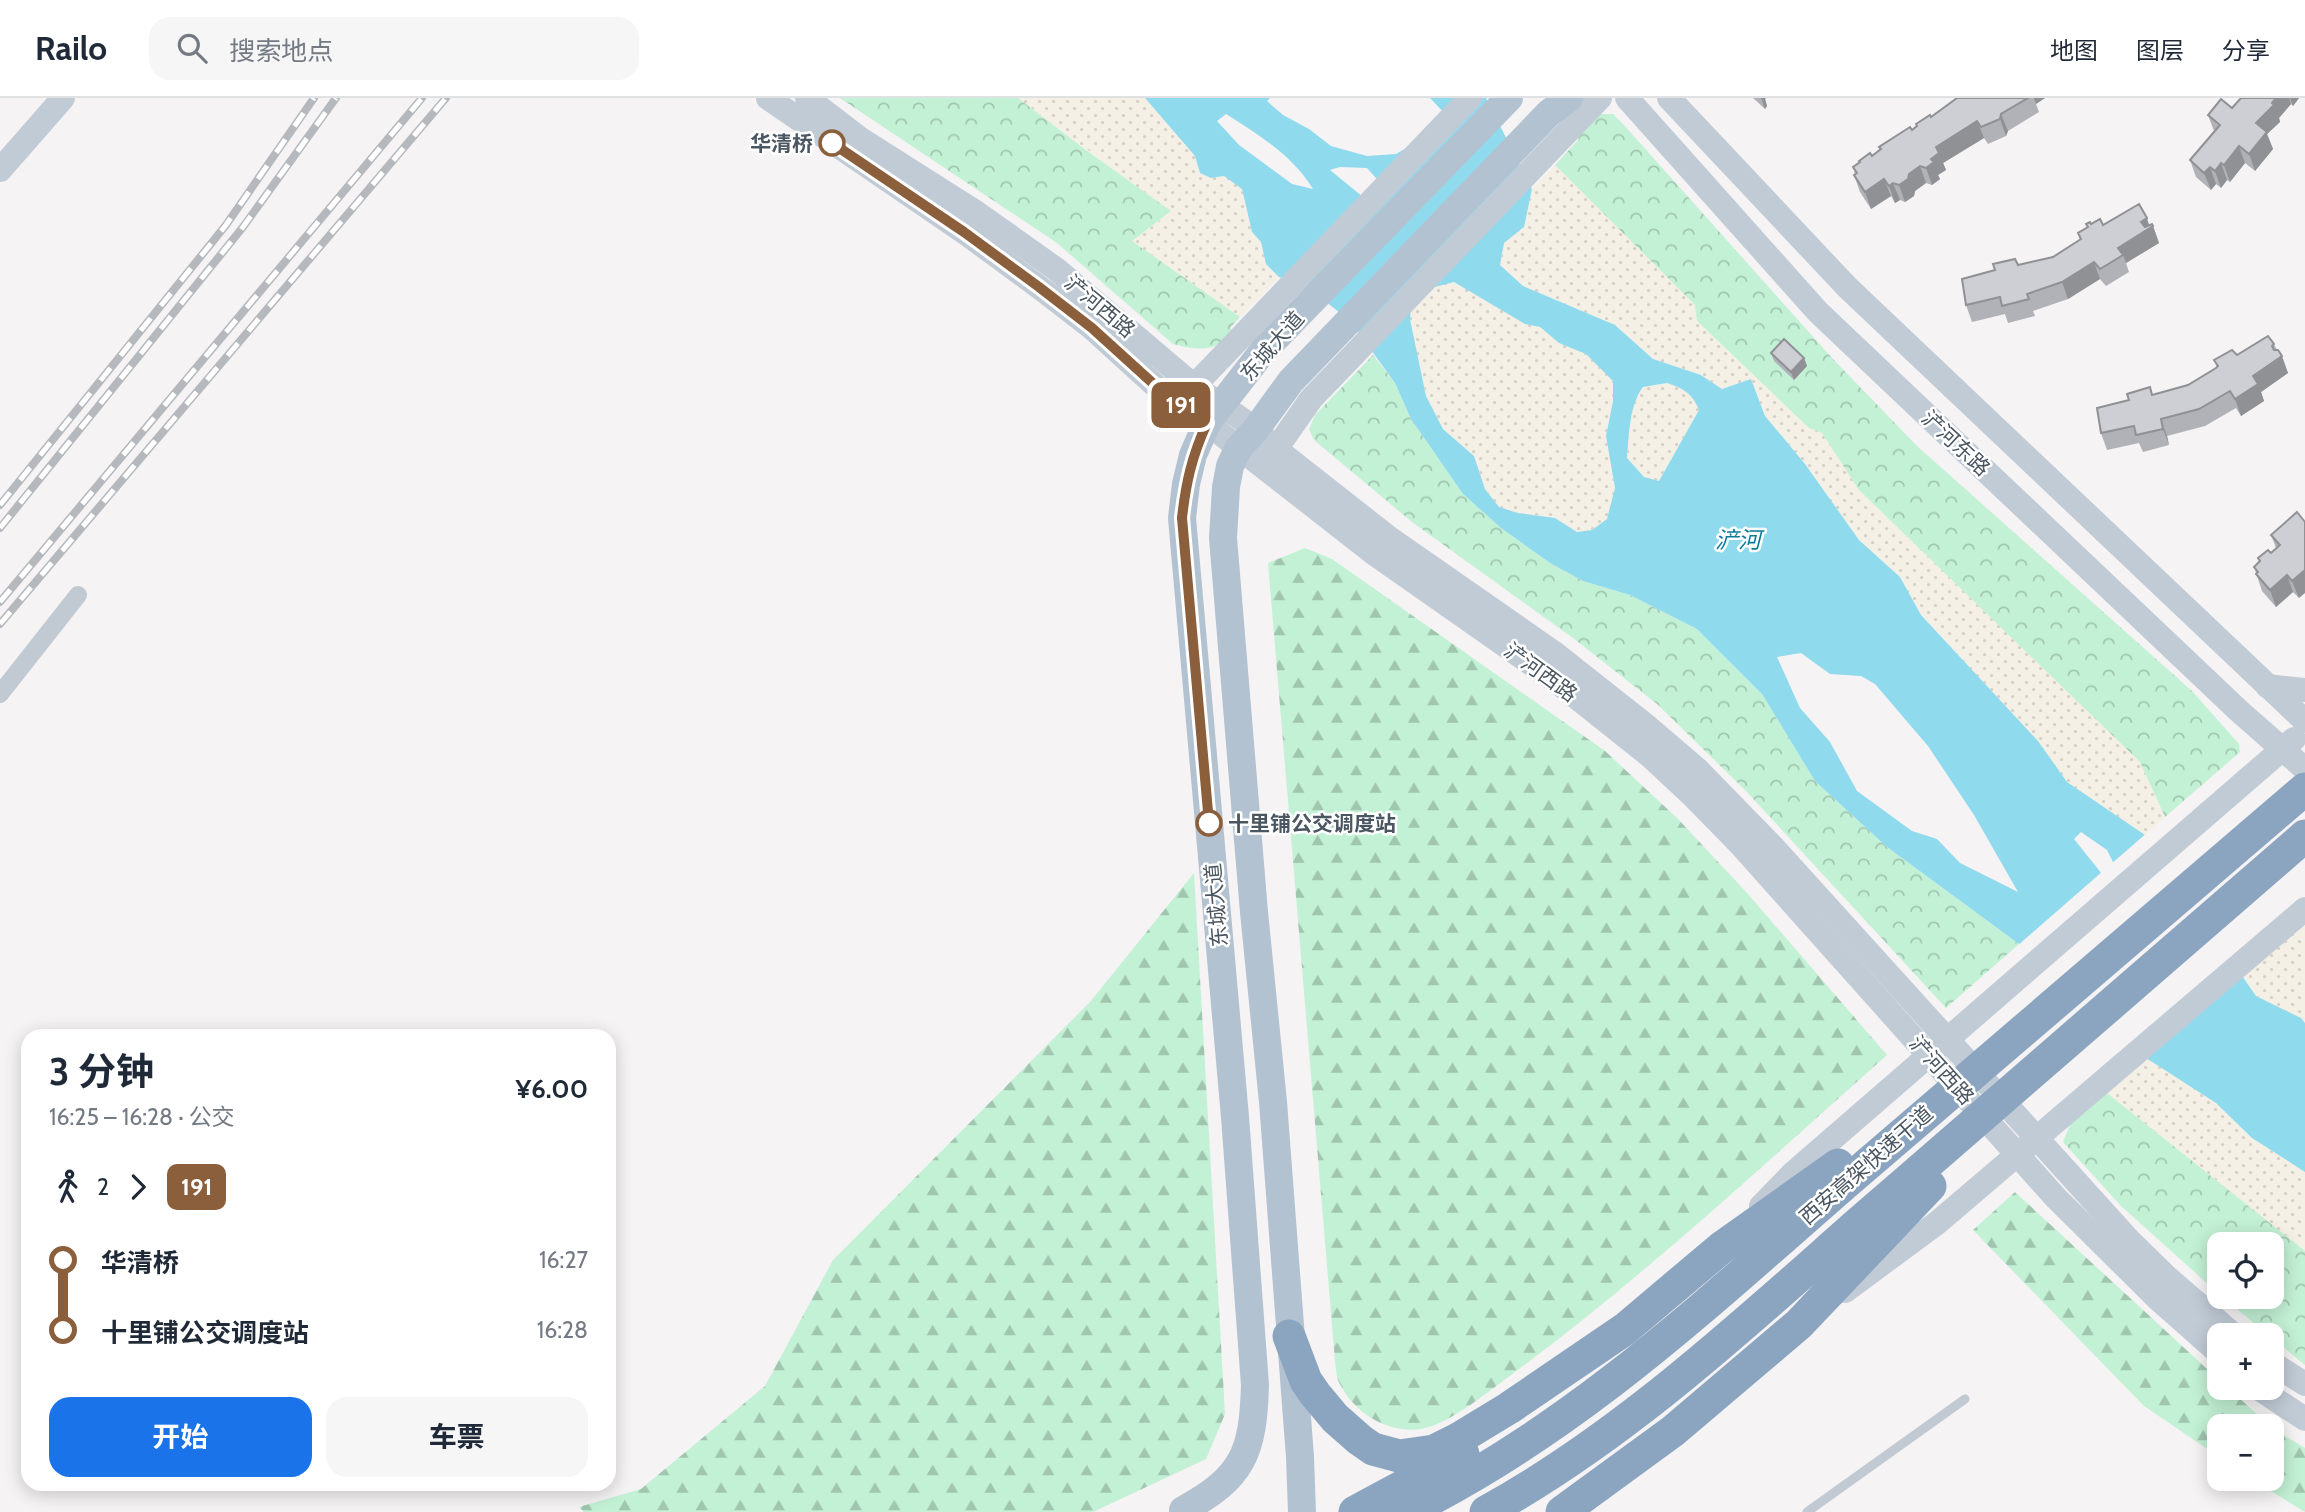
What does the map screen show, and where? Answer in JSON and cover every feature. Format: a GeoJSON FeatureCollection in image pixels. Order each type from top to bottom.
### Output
{"type":"FeatureCollection","features":[{"type":"Feature","properties":{"kind":"highway","name":"西安高架快速干道"},"geometry":{"type":"LineString","coordinates":[[1406,1512],[1482,1472],[1562,1420],[1651,1352],[1769,1250],[1891,1136],[2031,1022],[2305,789]]}},
{"type":"Feature","properties":{"kind":"highway","name":"西安高架快速干道"},"geometry":{"type":"LineString","coordinates":[[1486,1512],[1558,1468],[1622,1422],[1794,1280],[1929,1174],[2036,1067],[2305,836]]}},
{"type":"Feature","properties":{"kind":"highway"},"geometry":{"type":"LineString","coordinates":[[1355,1512],[1424,1477],[1504,1429],[1548,1398],[1721,1248],[1891,1136]]}},
{"type":"Feature","properties":{"kind":"highway"},"geometry":{"type":"LineString","coordinates":[[1562,1512],[1673,1431],[1799,1324],[1929,1174]]}},
{"type":"Feature","properties":{"kind":"highway"},"geometry":{"type":"LineString","coordinates":[[1289,1336],[1307,1381],[1335,1418],[1373,1449],[1409,1455],[1434,1451],[1458,1439],[1625,1329]]}},
{"type":"Feature","properties":{"kind":"main road"},"geometry":{"type":"LineString","coordinates":[[0,170],[63,98]]}},
{"type":"Feature","properties":{"kind":"main road","name":"浐河西路"},"geometry":{"type":"LineString","coordinates":[[768,98],[964,232],[1039,287],[1092,328],[1168,397],[1215,414]]}},
{"type":"Feature","properties":{"kind":"main road","name":"浐河西路"},"geometry":{"type":"LineString","coordinates":[[807,98],[862,140],[977,213],[1056,269],[1194,386],[1215,414],[1398,570],[1566,689],[1650,756],[1776,884],[2056,1198],[2158,1299],[2207,1342]]}},
{"type":"Feature","properties":{"kind":"main road"},"geometry":{"type":"LineString","coordinates":[[1194,386],[1255,341],[1470,98]]}},
{"type":"Feature","properties":{"kind":"main road","name":"东城大道"},"geometry":{"type":"LineString","coordinates":[[1181,1511],[1210,1495],[1226,1483],[1236,1470],[1243,1458],[1252,1428],[1255,1385],[1235,1117],[1182,518],[1186,484],[1193,455],[1255,341],[1509,98]]}},
{"type":"Feature","properties":{"kind":"main road"},"geometry":{"type":"LineString","coordinates":[[1561,115],[1600,98]]}},
{"type":"Feature","properties":{"kind":"main road","name":"浐河东路"},"geometry":{"type":"LineString","coordinates":[[1627,98],[1818,312],[2239,711],[2305,769]]}},
{"type":"Feature","properties":{"kind":"main road","name":"浐河东路"},"geometry":{"type":"LineString","coordinates":[[1669,98],[1847,287],[2305,721]]}},
{"type":"Feature","properties":{"kind":"main road","name":"东城大道"},"geometry":{"type":"LineString","coordinates":[[1302,1512],[1273,1102],[1224,564],[1226,487],[1230,467],[1247,439],[1301,390],[1561,115]]}},
{"type":"Feature","properties":{"kind":"main road"},"geometry":{"type":"LineString","coordinates":[[1276,449],[1301,390]]}},
{"type":"Feature","properties":{"kind":"main road","name":"浐河西路"},"geometry":{"type":"LineString","coordinates":[[1247,439],[1276,449],[1388,537],[1553,652],[1697,769],[1792,868],[2095,1204],[2168,1278],[2220,1323]]}},
{"type":"Feature","properties":{"kind":"main road"},"geometry":{"type":"LineString","coordinates":[[2267,686],[2305,690]]}},
{"type":"Feature","properties":{"kind":"main road"},"geometry":{"type":"LineString","coordinates":[[1721,1248],[1793,1173],[2305,729]]}},
{"type":"Feature","properties":{"kind":"main road"},"geometry":{"type":"LineString","coordinates":[[1799,1324],[1937,1223],[2305,909]]}},
{"type":"Feature","properties":{"kind":"main road"},"geometry":{"type":"LineString","coordinates":[[2284,1371],[2305,1384]]}},
{"type":"Feature","properties":{"kind":"main road"},"geometry":{"type":"LineString","coordinates":[[2276,1400],[2305,1419]]}},
{"type":"Feature","properties":{"kind":"main road"},"geometry":{"type":"LineString","coordinates":[[1181,1511],[1218,1512]]}},
{"type":"Feature","properties":{"kind":"street"},"geometry":{"type":"LineString","coordinates":[[0,694],[78,595]]}},
{"type":"Feature","properties":{"kind":"lane"},"geometry":{"type":"LineString","coordinates":[[1807,1512],[1965,1399]]}},
{"type":"Feature","properties":{"kind":"green space"},"geometry":{"type":"Polygon","coordinates":[[[840,98],[1018,98],[1171,211],[1132,241],[1240,317],[1230,328],[1236,333],[1213,347],[1191,348],[1173,344],[1057,243],[840,98]]]}},
{"type":"Feature","properties":{"kind":"green space"},"geometry":{"type":"Polygon","coordinates":[[[1600,114],[1613,114],[1623,124],[1832,358],[1917,446],[2192,691],[2239,744],[2240,752],[2165,817],[2140,762],[1859,490],[1822,433],[1809,428],[1697,321],[1695,305],[1555,165],[1579,139],[1575,134],[1600,114]]]}},
{"type":"Feature","properties":{"kind":"green space"},"geometry":{"type":"Polygon","coordinates":[[[1373,355],[1395,383],[1411,419],[1463,494],[1501,528],[1550,563],[1583,581],[1630,595],[1697,629],[1762,694],[1815,781],[1887,847],[2019,944],[1946,1008],[1746,791],[1657,704],[1573,638],[1412,522],[1314,440],[1309,429],[1315,415],[1373,355]]]}},
{"type":"Feature","properties":{"kind":"green space"},"geometry":{"type":"Polygon","coordinates":[[[1305,548],[1332,559],[1605,751],[1678,819],[1747,893],[1887,1055],[1704,1218],[1564,1335],[1459,1412],[1435,1425],[1413,1430],[1388,1426],[1366,1414],[1348,1396],[1339,1383],[1336,1371],[1268,563],[1305,548]]]}},
{"type":"Feature","properties":{"kind":"green space"},"geometry":{"type":"Polygon","coordinates":[[[1194,873],[1225,1414],[1206,1459],[1093,1512],[584,1512],[579,1507],[641,1489],[765,1386],[833,1260],[1090,1002],[1194,873]]]}},
{"type":"Feature","properties":{"kind":"green space"},"geometry":{"type":"Polygon","coordinates":[[[2107,1093],[2281,1232],[2207,1232],[2207,1283],[2121,1206],[2063,1142],[2070,1125],[2107,1093]]]}},
{"type":"Feature","properties":{"kind":"green space"},"geometry":{"type":"Polygon","coordinates":[[[2015,1192],[2207,1369],[2207,1400],[2241,1400],[2257,1414],[2207,1414],[2207,1449],[2144,1406],[1973,1230],[2015,1192]]]}},
{"type":"Feature","properties":{"kind":"green space"},"geometry":{"type":"Polygon","coordinates":[[[2284,1234],[2305,1251],[2305,1365],[2284,1348],[2284,1323],[2254,1323],[2237,1309],[2284,1309],[2284,1234]]]}},
{"type":"Feature","properties":{"kind":"green space"},"geometry":{"type":"Polygon","coordinates":[[[2284,1435],[2305,1448],[2305,1512],[2271,1491],[2284,1491],[2284,1435]]]}},
{"type":"Feature","properties":{"kind":"sand"},"geometry":{"type":"Polygon","coordinates":[[[1018,98],[1145,98],[1195,156],[1200,173],[1211,178],[1224,175],[1242,189],[1252,232],[1261,242],[1266,264],[1279,277],[1240,317],[1132,241],[1171,212],[1018,98]]]}},
{"type":"Feature","properties":{"kind":"sand"},"geometry":{"type":"Polygon","coordinates":[[[1555,165],[1695,305],[1697,322],[1809,428],[1822,433],[1859,490],[2140,762],[2165,817],[2145,835],[2067,782],[2038,741],[1921,615],[1900,577],[1859,540],[1805,464],[1765,416],[1751,379],[1722,389],[1701,375],[1653,359],[1615,325],[1523,286],[1500,265],[1504,243],[1524,227],[1532,189],[1555,165]]]}},
{"type":"Feature","properties":{"kind":"sand"},"geometry":{"type":"Polygon","coordinates":[[[1454,281],[1525,324],[1540,327],[1559,343],[1586,354],[1613,381],[1613,401],[1606,436],[1615,488],[1607,519],[1592,530],[1577,532],[1555,518],[1518,513],[1499,507],[1485,489],[1474,456],[1443,429],[1426,396],[1410,320],[1412,292],[1454,281]]]}},
{"type":"Feature","properties":{"kind":"sand"},"geometry":{"type":"Polygon","coordinates":[[[1667,383],[1687,392],[1699,410],[1659,481],[1644,477],[1627,459],[1628,441],[1634,403],[1642,387],[1667,383]]]}},
{"type":"Feature","properties":{"kind":"sand"},"geometry":{"type":"Polygon","coordinates":[[[2305,919],[2305,1023],[2301,1018],[2256,996],[2242,974],[2305,919]]]}},
{"type":"Feature","properties":{"kind":"sand"},"geometry":{"type":"Polygon","coordinates":[[[2146,1058],[2216,1103],[2252,1138],[2305,1172],[2305,1251],[2284,1232],[2107,1093],[2146,1058]]]}},
{"type":"Feature","properties":{"kind":"water","name":"浐河"},"geometry":{"type":"Polygon","coordinates":[[[1145,98],[1270,98],[1267,101],[1283,115],[1309,129],[1331,146],[1367,156],[1396,154],[1430,134],[1448,117],[1430,98],[1486,98],[1532,189],[1524,227],[1504,243],[1500,265],[1523,286],[1615,325],[1653,359],[1701,375],[1722,389],[1751,379],[1765,416],[1805,464],[1859,540],[1900,577],[1921,615],[2038,741],[2067,782],[2145,835],[2256,996],[2301,1018],[2305,1023],[2305,1172],[2252,1138],[2216,1103],[2146,1058],[2019,944],[1887,847],[1815,781],[1762,694],[1697,629],[1630,595],[1583,581],[1550,563],[1501,528],[1463,494],[1411,419],[1395,383],[1350,321],[1315,293],[1279,277],[1266,264],[1261,242],[1252,232],[1242,189],[1224,176],[1211,178],[1200,173],[1195,156],[1145,98]],[[1226,114],[1217,121],[1239,145],[1292,184],[1313,189],[1285,156],[1262,138],[1226,114]],[[1340,167],[1330,170],[1363,197],[1383,186],[1367,168],[1340,167]],[[1454,282],[1412,293],[1410,319],[1426,396],[1443,429],[1474,456],[1485,489],[1499,507],[1518,513],[1555,518],[1577,532],[1592,530],[1607,519],[1615,488],[1606,436],[1613,401],[1613,381],[1586,354],[1559,343],[1540,327],[1525,324],[1454,282]],[[1667,383],[1643,387],[1632,412],[1627,458],[1644,477],[1659,481],[1699,410],[1690,396],[1673,385],[1667,383]],[[1801,653],[1777,657],[1800,708],[1830,742],[1857,791],[1912,831],[1937,839],[1960,863],[2018,892],[1974,815],[1928,746],[1875,684],[1861,676],[1830,674],[1801,653]],[[2081,832],[2074,839],[2126,904],[2132,900],[2107,850],[2081,832]]]}},
{"type":"Feature","properties":{"kind":"pier"},"geometry":{"type":"Polygon","coordinates":[[[2148,832],[2185,874],[2244,972],[2143,1060],[2114,1040],[2050,979],[2045,970],[2016,947],[2103,871],[2127,900],[2111,864],[2148,832]]]}},
{"type":"Feature","properties":{"kind":"building"},"geometry":{"type":"Polygon","coordinates":[[[1957,98],[2028,98],[2001,114],[2000,119],[1981,127],[1977,121],[1936,147],[1939,153],[1931,159],[1934,162],[1926,168],[1920,166],[1899,185],[1893,183],[1889,186],[1884,179],[1865,192],[1854,175],[1857,173],[1853,167],[1870,153],[1872,156],[1881,149],[1879,147],[1910,127],[1912,130],[1916,124],[1930,115],[1931,117],[1957,98]]]}},
{"type":"Feature","properties":{"kind":"building"},"geometry":{"type":"Polygon","coordinates":[[[2241,98],[2276,98],[2272,103],[2274,105],[2256,123],[2267,132],[2249,154],[2239,146],[2224,165],[2221,163],[2215,171],[2210,167],[2204,173],[2190,160],[2220,125],[2208,115],[2221,99],[2232,108],[2241,98]]]}},
{"type":"Feature","properties":{"kind":"building"},"geometry":{"type":"Polygon","coordinates":[[[2139,204],[2147,218],[2141,222],[2145,227],[2152,224],[2153,226],[2118,248],[2123,255],[2100,269],[2094,262],[2062,282],[2027,294],[2029,299],[2002,306],[2000,297],[1966,305],[1962,279],[1995,270],[1993,264],[2015,259],[2018,265],[2053,257],[2081,239],[2078,233],[2088,227],[2086,224],[2100,219],[2103,225],[2139,204]]]}},
{"type":"Feature","properties":{"kind":"building"},"geometry":{"type":"Polygon","coordinates":[[[2268,336],[2274,344],[2274,350],[2278,350],[2282,356],[2253,376],[2258,384],[2235,399],[2230,391],[2199,409],[2161,419],[2163,429],[2136,435],[2134,426],[2101,433],[2097,408],[2129,400],[2127,394],[2150,387],[2152,395],[2188,385],[2216,368],[2218,366],[2214,360],[2232,350],[2237,355],[2268,336]]]}},
{"type":"Feature","properties":{"kind":"building"},"geometry":{"type":"Polygon","coordinates":[[[1784,339],[1804,358],[1791,372],[1771,353],[1784,339]]]}},
{"type":"Feature","properties":{"kind":"building"},"geometry":{"type":"Polygon","coordinates":[[[2297,512],[2305,522],[2305,570],[2292,581],[2287,575],[2270,590],[2256,574],[2258,572],[2254,567],[2260,561],[2258,558],[2268,550],[2271,553],[2280,545],[2271,535],[2297,512]]]}},
{"type":"Feature","properties":{"kind":"railway"},"geometry":{"type":"LineString","coordinates":[[0,505],[226,225],[314,98]]}},
{"type":"Feature","properties":{"kind":"railway"},"geometry":{"type":"LineString","coordinates":[[0,528],[243,227],[336,98]]}},
{"type":"Feature","properties":{"kind":"railway"},"geometry":{"type":"LineString","coordinates":[[0,602],[422,98]]}},
{"type":"Feature","properties":{"kind":"railway"},"geometry":{"type":"LineString","coordinates":[[0,624],[446,98]]}},
{"type":"Feature","properties":{"kind":"bus line","name":"191"},"geometry":{"type":"LineString","coordinates":[[832,143],[964,232],[1039,287],[1092,328],[1168,397],[1207,423],[1193,455],[1182,518],[1209,823]]}},
{"type":"Feature","properties":{"kind":"place","name":"华清桥"},"geometry":{"type":"Point","coordinates":[832,143]}},
{"type":"Feature","properties":{"kind":"place","name":"十里铺公交调度站"},"geometry":{"type":"Point","coordinates":[1209,823]}}]}
